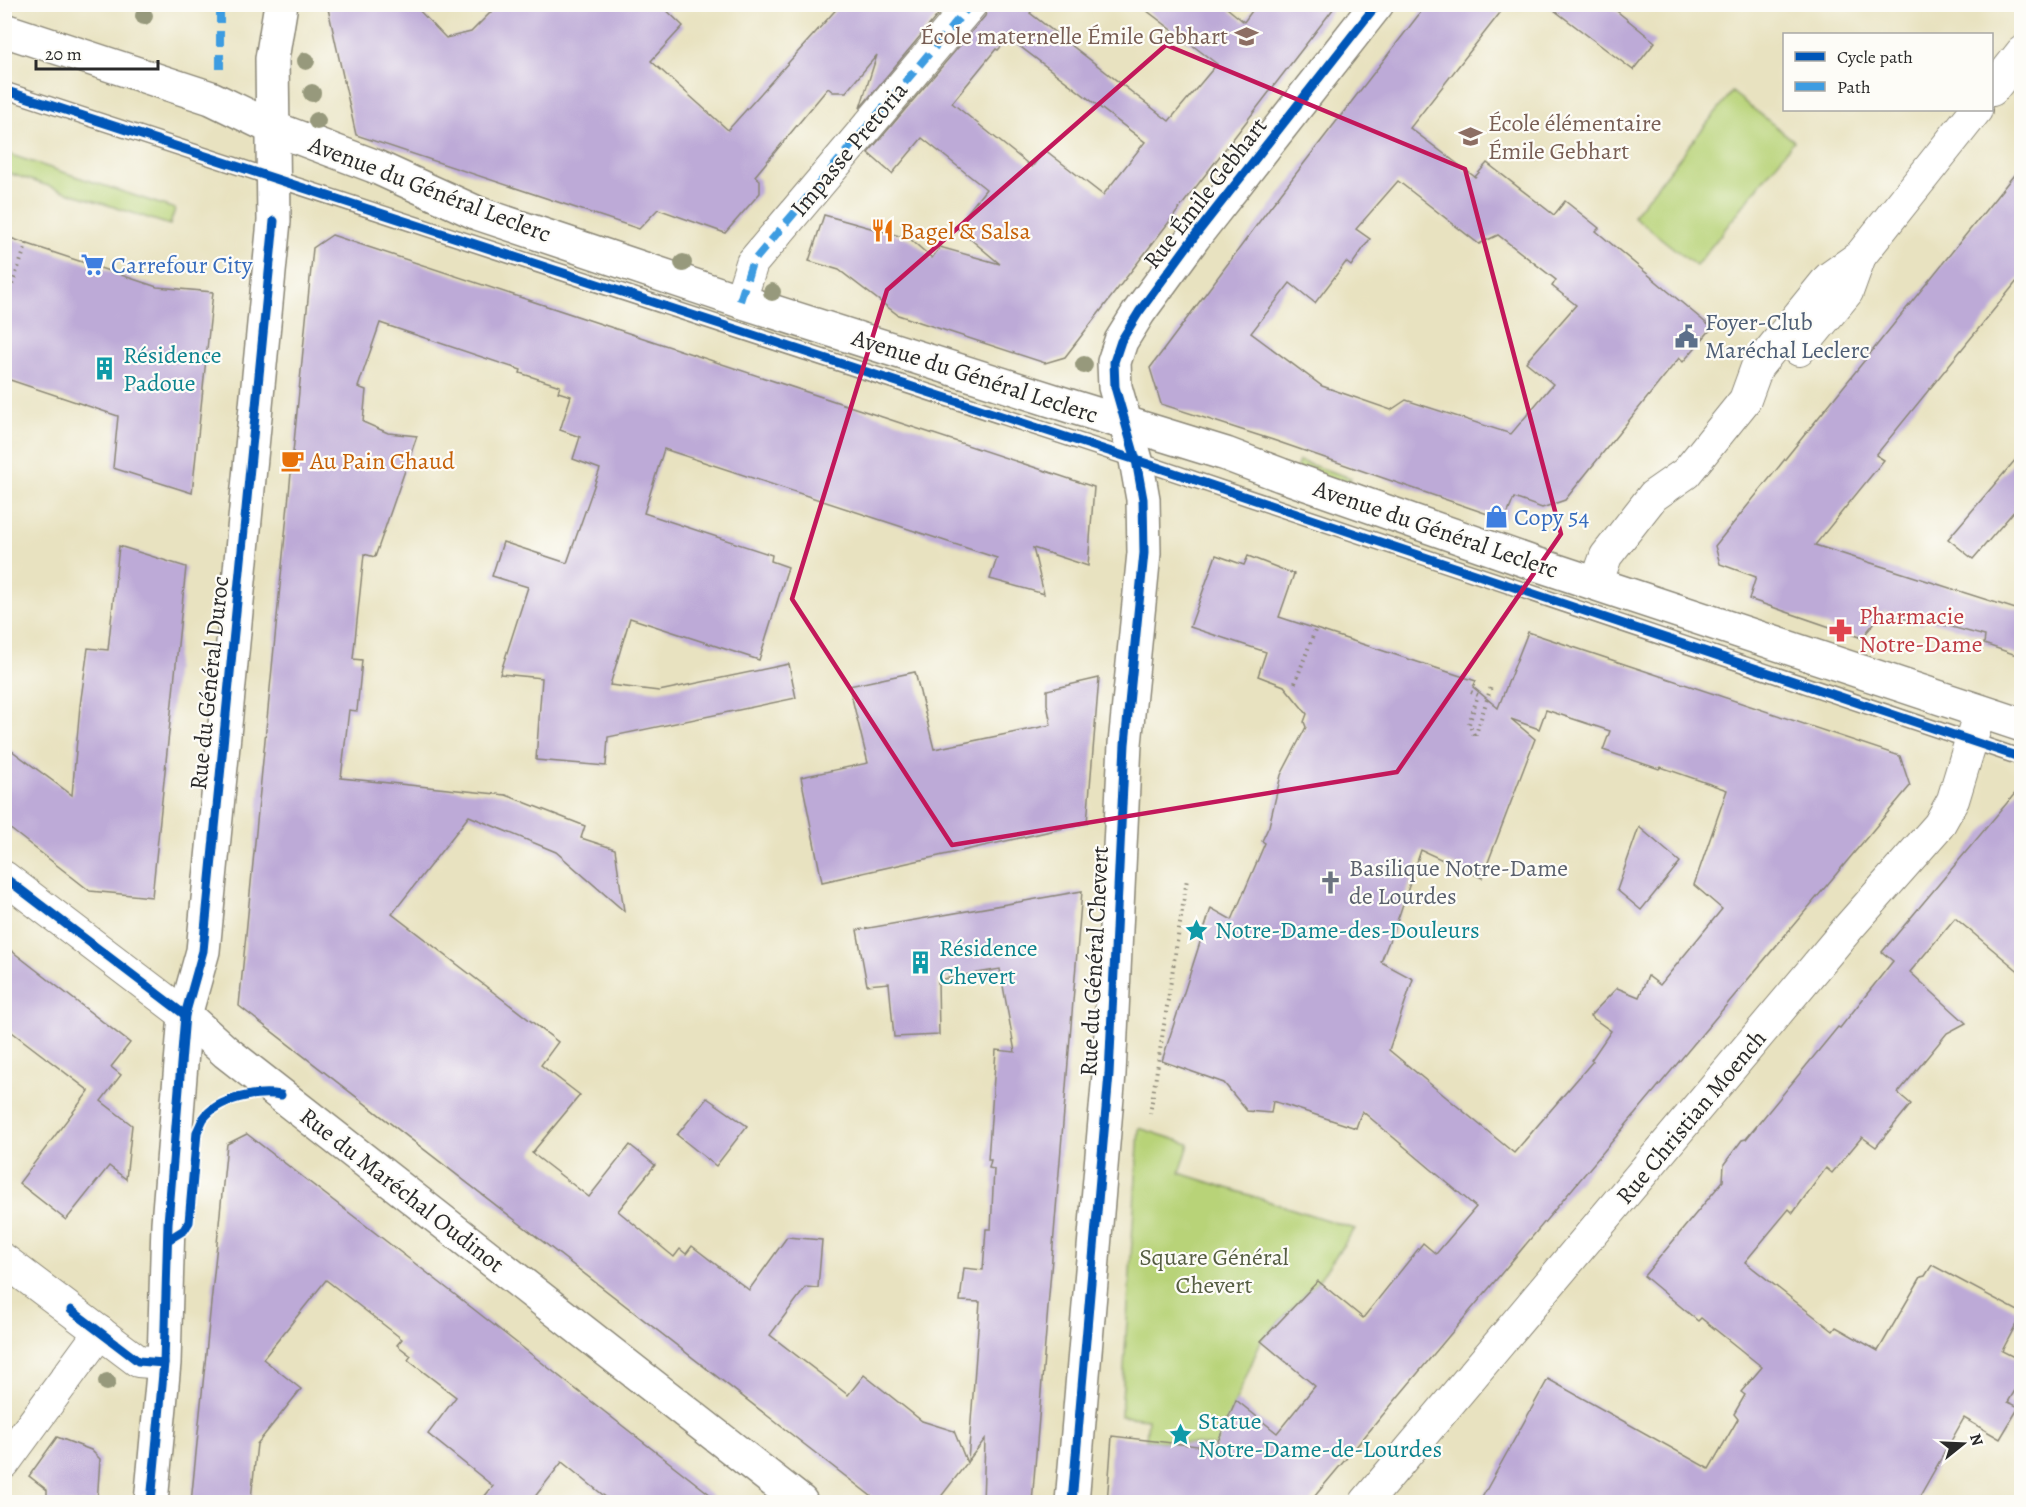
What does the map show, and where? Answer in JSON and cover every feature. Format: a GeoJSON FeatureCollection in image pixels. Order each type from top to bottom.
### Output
{"type":"FeatureCollection","features":[{"type":"Feature","properties":{"kind":"street","name":"Impasse Pretoria"},"geometry":{"type":"LineString","coordinates":[[736,315],[752,263],[970,4]]}},
{"type":"Feature","properties":{"kind":"street","name":"Rue Émile Gebhart"},"geometry":{"type":"LineString","coordinates":[[1125,423],[1115,387],[1114,362],[1121,341],[1138,312],[1377,4]]}},
{"type":"Feature","properties":{"kind":"street","name":"Rue du Général Duroc"},"geometry":{"type":"LineString","coordinates":[[151,1503],[164,1363],[168,1240],[185,1015],[203,951],[273,233],[272,59],[280,5]]}},
{"type":"Feature","properties":{"kind":"street","name":"Avenue du Général Leclerc"},"geometry":{"type":"LineString","coordinates":[[4,30],[211,98],[273,128],[374,166],[477,213],[736,315],[1125,423],[1226,454],[1592,598],[1976,726],[2022,725]]}},
{"type":"Feature","properties":{"kind":"street"},"geometry":{"type":"LineString","coordinates":[[1993,89],[2022,52]]}},
{"type":"Feature","properties":{"kind":"street"},"geometry":{"type":"LineString","coordinates":[[1592,598],[1606,556],[1653,496],[1686,473],[1745,400],[1757,367],[1829,278],[1860,256],[1975,111]]}},
{"type":"Feature","properties":{"kind":"street","name":"Rue du Général Chevert"},"geometry":{"type":"LineString","coordinates":[[1072,1503],[1109,1074],[1125,744],[1144,553],[1143,500],[1136,460],[1125,423]]}},
{"type":"Feature","properties":{"kind":"street","name":"Rue Christian Moench"},"geometry":{"type":"LineString","coordinates":[[1366,1503],[1850,927],[1939,825],[1953,800],[1976,726]]}},
{"type":"Feature","properties":{"kind":"street","name":"Rue du Maréchal Oudinot"},"geometry":{"type":"LineString","coordinates":[[4,877],[185,1015],[226,1052],[801,1503]]}},
{"type":"Feature","properties":{"kind":"street"},"geometry":{"type":"LineString","coordinates":[[4,1260],[138,1361],[164,1363]]}},
{"type":"Feature","properties":{"kind":"street"},"geometry":{"type":"LineString","coordinates":[[4,1463],[100,1332]]}},
{"type":"Feature","properties":{"kind":"lane"},"geometry":{"type":"LineString","coordinates":[[4,90],[273,177],[736,315],[1136,460],[1592,598]]}},
{"type":"Feature","properties":{"kind":"lane"},"geometry":{"type":"LineString","coordinates":[[1976,726],[2022,758]]}},
{"type":"Feature","properties":{"kind":"path"},"geometry":{"type":"LineString","coordinates":[[4,307],[27,243]]}},
{"type":"Feature","properties":{"kind":"path"},"geometry":{"type":"LineString","coordinates":[[1295,683],[1316,628]]}},
{"type":"Feature","properties":{"kind":"path"},"geometry":{"type":"LineString","coordinates":[[1471,692],[1478,695],[1469,724],[1475,737],[1491,687]]}},
{"type":"Feature","properties":{"kind":"path"},"geometry":{"type":"LineString","coordinates":[[1150,1114],[1187,879]]}},
{"type":"Feature","properties":{"kind":"highlighted area"},"geometry":{"type":"Polygon","coordinates":[[[1166,45],[1465,169],[1561,534],[1397,772],[952,845],[792,599],[887,290],[1166,45]]]}},
{"type":"Feature","properties":{"kind":"green space"},"geometry":{"type":"Polygon","coordinates":[[[1732,92],[1794,141],[1696,266],[1633,216],[1732,92]]]}},
{"type":"Feature","properties":{"kind":"green space"},"geometry":{"type":"Polygon","coordinates":[[[5,153],[175,209],[170,225],[5,172],[5,153]]]}},
{"type":"Feature","properties":{"kind":"green space"},"geometry":{"type":"Polygon","coordinates":[[[1299,461],[1351,478],[1347,490],[1296,470],[1299,461]]]}},
{"type":"Feature","properties":{"kind":"green space","name":"Square Général Chevert"},"geometry":{"type":"Polygon","coordinates":[[[1139,1128],[1189,1144],[1180,1173],[1355,1229],[1318,1281],[1261,1341],[1217,1446],[1146,1440],[1148,1419],[1121,1416],[1139,1128]]]}},
{"type":"Feature","properties":{"kind":"building"},"geometry":{"type":"Polygon","coordinates":[[[327,4],[413,4],[446,38],[471,32],[499,4],[660,4],[683,26],[651,61],[728,130],[841,4],[947,4],[860,108],[877,55],[846,92],[833,92],[828,88],[755,176],[760,180],[760,193],[725,233],[658,209],[639,229],[356,135],[327,4]]]}},
{"type":"Feature","properties":{"kind":"building"},"geometry":{"type":"Polygon","coordinates":[[[989,4],[1037,4],[1030,13],[1169,121],[1217,64],[1138,4],[1222,4],[1244,22],[1257,4],[1337,4],[1065,357],[1045,363],[898,315],[839,270],[809,261],[824,215],[910,239],[932,258],[940,247],[1000,264],[956,227],[986,189],[922,138],[892,174],[868,153],[985,16],[989,4]],[[1009,38],[998,50],[996,49],[952,103],[1032,167],[1045,150],[1103,195],[1145,142],[1009,38]]]}},
{"type":"Feature","properties":{"kind":"building"},"geometry":{"type":"Polygon","coordinates":[[[1427,4],[1507,4],[1410,128],[1475,177],[1487,163],[1554,215],[1565,201],[1599,228],[1596,231],[1712,328],[1683,362],[1679,358],[1565,500],[1542,508],[1514,498],[1505,520],[1161,404],[1150,368],[1271,206],[1427,4]],[[1398,181],[1356,229],[1370,239],[1351,266],[1346,262],[1315,303],[1290,283],[1251,333],[1322,386],[1391,410],[1406,400],[1511,434],[1553,384],[1526,362],[1576,305],[1552,286],[1556,280],[1498,235],[1479,244],[1398,181]]]}},
{"type":"Feature","properties":{"kind":"building"},"geometry":{"type":"Polygon","coordinates":[[[1546,4],[1608,4],[1655,42],[1633,70],[1546,4]]]}},
{"type":"Feature","properties":{"kind":"building"},"geometry":{"type":"Polygon","coordinates":[[[2022,165],[2022,275],[1876,455],[1884,460],[1815,545],[2022,611],[2022,657],[1984,644],[1985,636],[1926,620],[1922,625],[1884,611],[1862,638],[1749,599],[1756,577],[1720,564],[1715,546],[2022,165]]]}},
{"type":"Feature","properties":{"kind":"building"},"geometry":{"type":"Polygon","coordinates":[[[332,235],[1094,487],[1088,566],[1033,548],[1044,594],[990,579],[997,558],[664,449],[644,513],[772,555],[771,561],[788,567],[759,660],[630,618],[610,685],[659,691],[789,664],[796,698],[608,737],[606,766],[536,760],[542,678],[500,674],[528,587],[492,576],[503,542],[567,563],[600,469],[573,459],[580,437],[560,430],[571,396],[558,392],[560,386],[520,373],[521,370],[380,323],[358,387],[366,390],[363,422],[388,433],[417,436],[375,557],[364,554],[353,659],[362,660],[357,711],[349,710],[341,778],[506,795],[585,826],[581,838],[615,849],[624,911],[556,852],[469,816],[392,914],[558,1042],[541,1065],[580,1095],[532,1153],[589,1197],[630,1145],[655,1165],[618,1211],[674,1257],[680,1249],[686,1254],[692,1246],[749,1290],[787,1237],[822,1240],[818,1288],[806,1287],[770,1335],[848,1395],[864,1375],[922,1421],[954,1431],[967,1463],[936,1503],[880,1503],[239,1006],[313,248],[332,235]]]}},
{"type":"Feature","properties":{"kind":"building","name":"Résidence Padoue"},"geometry":{"type":"Polygon","coordinates":[[[4,236],[157,287],[213,292],[192,493],[113,468],[118,416],[4,378],[4,236]]]}},
{"type":"Feature","properties":{"kind":"building"},"geometry":{"type":"Polygon","coordinates":[[[2022,452],[2022,502],[1973,559],[1948,539],[2022,452]]]}},
{"type":"Feature","properties":{"kind":"building"},"geometry":{"type":"Polygon","coordinates":[[[119,546],[186,567],[152,897],[90,891],[4,824],[4,745],[72,795],[88,648],[108,650],[119,546]]]}},
{"type":"Feature","properties":{"kind":"building"},"geometry":{"type":"Polygon","coordinates":[[[1216,555],[1244,565],[1248,556],[1294,574],[1279,617],[1476,681],[1473,687],[1498,708],[1528,632],[1900,756],[1910,786],[1309,1503],[1107,1503],[1112,1436],[1215,1448],[1236,1400],[1277,1433],[1315,1386],[1261,1341],[1318,1281],[1363,1318],[1423,1243],[1436,1254],[1476,1207],[1362,1111],[1356,1128],[1273,1101],[1271,1113],[1247,1111],[1224,1083],[1162,1061],[1211,908],[1232,920],[1265,843],[1262,841],[1269,826],[1281,775],[1306,727],[1304,722],[1307,714],[1284,686],[1258,676],[1266,652],[1190,627],[1216,555]],[[1546,710],[1539,729],[1511,719],[1535,739],[1482,878],[1421,850],[1381,962],[1413,979],[1389,1050],[1514,1153],[1593,1061],[1591,1060],[1611,1031],[1590,1016],[1617,988],[1639,997],[1648,976],[1660,985],[1722,909],[1694,885],[1727,790],[1603,750],[1610,731],[1546,710]]]}},
{"type":"Feature","properties":{"kind":"building"},"geometry":{"type":"Polygon","coordinates":[[[915,672],[934,749],[1051,725],[1047,690],[1099,678],[1087,823],[822,882],[801,777],[868,763],[849,686],[915,672]]]}},
{"type":"Feature","properties":{"kind":"building"},"geometry":{"type":"Polygon","coordinates":[[[2022,785],[2022,974],[1955,918],[1910,972],[1966,1023],[1947,1033],[1898,1093],[1911,1104],[1876,1147],[1862,1137],[1832,1173],[1826,1168],[1793,1213],[1789,1209],[1745,1262],[1833,1331],[1836,1327],[1878,1351],[1921,1277],[1925,1276],[1932,1265],[2022,1313],[2002,1351],[2022,1361],[2022,1379],[2008,1402],[2019,1407],[2000,1439],[1964,1418],[1916,1503],[1479,1503],[1548,1379],[1709,1469],[1738,1419],[1734,1414],[1745,1395],[1741,1392],[1762,1367],[1701,1318],[1698,1321],[1644,1276],[1723,1181],[1724,1164],[1742,1140],[1746,1139],[1838,1027],[1840,1028],[1893,961],[1882,952],[2022,785]]]}},
{"type":"Feature","properties":{"kind":"building"},"geometry":{"type":"Polygon","coordinates":[[[1639,827],[1680,862],[1641,910],[1617,890],[1639,827]]]}},
{"type":"Feature","properties":{"kind":"building"},"geometry":{"type":"Polygon","coordinates":[[[1082,891],[1032,1503],[983,1503],[985,1439],[968,1461],[980,1302],[960,1301],[964,1268],[983,1270],[986,1229],[991,1229],[994,1169],[989,1168],[991,1160],[988,1160],[996,1050],[1015,1052],[1000,969],[938,980],[939,1035],[894,1037],[889,983],[867,985],[857,930],[1082,891]]]}},
{"type":"Feature","properties":{"kind":"building"},"geometry":{"type":"Polygon","coordinates":[[[4,945],[130,1043],[111,1067],[121,1075],[101,1101],[132,1125],[126,1179],[109,1166],[66,1220],[19,1183],[89,1091],[4,1026],[4,945]]]}},
{"type":"Feature","properties":{"kind":"building"},"geometry":{"type":"Polygon","coordinates":[[[707,1098],[747,1126],[716,1166],[677,1135],[707,1098]]]}},
{"type":"Feature","properties":{"kind":"building"},"geometry":{"type":"Polygon","coordinates":[[[247,1134],[721,1503],[613,1503],[562,1462],[530,1503],[479,1503],[493,1486],[428,1434],[456,1397],[408,1360],[411,1356],[397,1345],[402,1339],[326,1280],[263,1359],[301,1389],[257,1444],[251,1499],[241,1498],[241,1503],[191,1503],[227,1144],[247,1134]]]}},
{"type":"Feature","properties":{"kind":"building"},"geometry":{"type":"Polygon","coordinates":[[[57,1437],[91,1450],[100,1459],[97,1503],[47,1503],[47,1490],[29,1476],[57,1437]]]}},
{"type":"Feature","properties":{"kind":"marked path"},"geometry":{"type":"LineString","coordinates":[[220,4],[220,69]]}},
{"type":"Feature","properties":{"kind":"marked path"},"geometry":{"type":"LineString","coordinates":[[740,301],[752,263],[971,4]]}},
{"type":"Feature","properties":{"kind":"cycle path"},"geometry":{"type":"LineString","coordinates":[[1072,1502],[1109,1074],[1125,744],[1144,553],[1143,499],[1136,460],[1115,387],[1114,362],[1121,341],[1139,312],[1194,237],[1377,4]]}},
{"type":"Feature","properties":{"kind":"cycle path"},"geometry":{"type":"LineString","coordinates":[[4,90],[1136,460],[2022,758]]}},
{"type":"Feature","properties":{"kind":"cycle path"},"geometry":{"type":"LineString","coordinates":[[151,1502],[164,1363],[168,1223],[185,1015],[203,951],[274,221]]}},
{"type":"Feature","properties":{"kind":"cycle path"},"geometry":{"type":"LineString","coordinates":[[4,877],[185,1015]]}},
{"type":"Feature","properties":{"kind":"cycle path"},"geometry":{"type":"LineString","coordinates":[[168,1240],[184,1230],[189,1222],[197,1132],[203,1119],[228,1101],[250,1095],[281,1095]]}},
{"type":"Feature","properties":{"kind":"cycle path"},"geometry":{"type":"LineString","coordinates":[[71,1310],[138,1361],[164,1363]]}},
{"type":"Feature","properties":{"kind":"place","name":"École maternelle Émile Gebhart"},"geometry":{"type":"Point","coordinates":[1246,36]}},
{"type":"Feature","properties":{"kind":"place","name":"École élémentaire Émile Gebhart"},"geometry":{"type":"Point","coordinates":[1470,137]}},
{"type":"Feature","properties":{"kind":"place","name":"Bagel & Salsa"},"geometry":{"type":"Point","coordinates":[882,231]}},
{"type":"Feature","properties":{"kind":"place","name":"Carrefour City"},"geometry":{"type":"Point","coordinates":[93,265]}},
{"type":"Feature","properties":{"kind":"place","name":"Foyer-Club Maréchal Leclerc"},"geometry":{"type":"Point","coordinates":[1687,336]}},
{"type":"Feature","properties":{"kind":"place","name":"Résidence Padoue"},"geometry":{"type":"Point","coordinates":[105,369]}},
{"type":"Feature","properties":{"kind":"place","name":"Au Pain Chaud"},"geometry":{"type":"Point","coordinates":[292,461]}},
{"type":"Feature","properties":{"kind":"place","name":"Copy 54"},"geometry":{"type":"Point","coordinates":[1496,517]}},
{"type":"Feature","properties":{"kind":"place","name":"Pharmacie Notre-Dame"},"geometry":{"type":"Point","coordinates":[1841,630]}},
{"type":"Feature","properties":{"kind":"place","name":"Basilique Notre-Dame de Lourdes"},"geometry":{"type":"Point","coordinates":[1331,882]}},
{"type":"Feature","properties":{"kind":"place","name":"Notre-Dame-des-Douleurs"},"geometry":{"type":"Point","coordinates":[1197,930]}},
{"type":"Feature","properties":{"kind":"place","name":"Résidence Chevert"},"geometry":{"type":"Point","coordinates":[921,962]}},
{"type":"Feature","properties":{"kind":"place","name":"Statue Notre-Dame-de-Lourdes"},"geometry":{"type":"Point","coordinates":[1180,1435]}}]}
